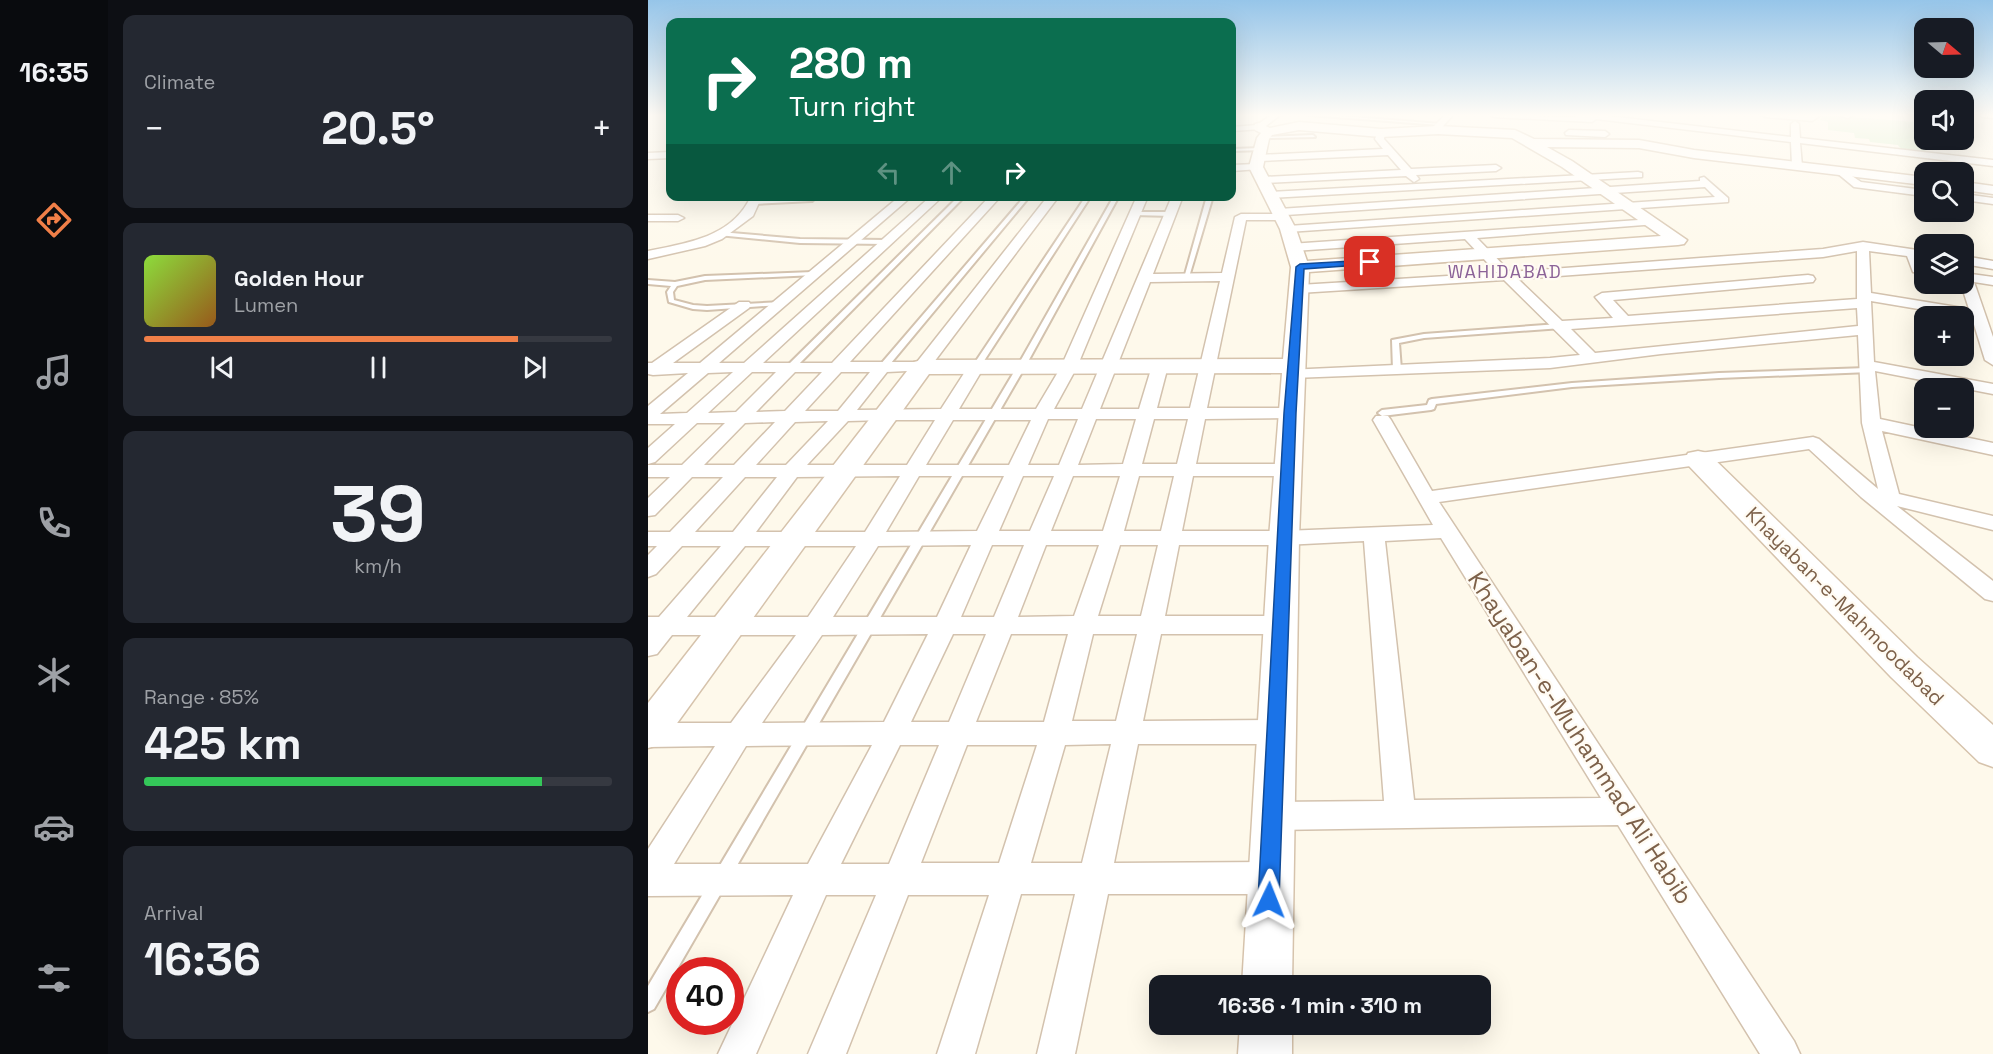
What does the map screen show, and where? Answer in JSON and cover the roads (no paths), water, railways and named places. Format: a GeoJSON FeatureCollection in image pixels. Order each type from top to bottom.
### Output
{"type":"FeatureCollection","features":[{"type":"Feature","properties":{"kind":"street"},"geometry":{"type":"LineString","coordinates":[[1056,1054],[1241,217],[1264,176],[1295,164]]}},
{"type":"Feature","properties":{"kind":"street"},"geometry":{"type":"LineString","coordinates":[[1264,176],[1310,164]]}},
{"type":"Feature","properties":{"kind":"street"},"geometry":{"type":"LineString","coordinates":[[1400,164],[1439,202],[1486,255],[1592,358]]}},
{"type":"Feature","properties":{"kind":"street"},"geometry":{"type":"LineString","coordinates":[[1544,165],[1563,164]]}},
{"type":"Feature","properties":{"kind":"street"},"geometry":{"type":"LineString","coordinates":[[1264,176],[1486,255],[1678,240],[1607,190],[1588,170],[1568,164]]}},
{"type":"Feature","properties":{"kind":"street"},"geometry":{"type":"LineString","coordinates":[[1781,164],[1797,166],[1815,164]]}},
{"type":"Feature","properties":{"kind":"street"},"geometry":{"type":"LineString","coordinates":[[1848,164],[1858,185],[1914,192]]}},
{"type":"Feature","properties":{"kind":"street"},"geometry":{"type":"LineString","coordinates":[[1859,164],[1914,178]]}},
{"type":"Feature","properties":{"kind":"street"},"geometry":{"type":"LineString","coordinates":[[1264,176],[1510,167]]}},
{"type":"Feature","properties":{"kind":"street"},"geometry":{"type":"LineString","coordinates":[[1264,176],[1422,187],[1588,170],[1654,174]]}},
{"type":"Feature","properties":{"kind":"street"},"geometry":{"type":"LineString","coordinates":[[1264,176],[1439,202],[1705,182],[1724,200],[1453,218],[1264,176]]}},
{"type":"Feature","properties":{"kind":"street"},"geometry":{"type":"LineString","coordinates":[[1264,176],[1468,235],[1653,222]]}},
{"type":"Feature","properties":{"kind":"street"},"geometry":{"type":"LineString","coordinates":[[1264,176],[1507,276],[1822,253],[1863,246],[1914,253]]}},
{"type":"Feature","properties":{"kind":"street"},"geometry":{"type":"LineString","coordinates":[[1264,176],[1294,369],[1280,625],[1267,975]]}},
{"type":"Feature","properties":{"kind":"street"},"geometry":{"type":"LineString","coordinates":[[1974,189],[1992,194]]}},
{"type":"Feature","properties":{"kind":"street"},"geometry":{"type":"LineString","coordinates":[[1974,196],[1992,194]]}},
{"type":"Feature","properties":{"kind":"street"},"geometry":{"type":"LineString","coordinates":[[648,255],[701,243],[720,234],[749,214],[755,201]]}},
{"type":"Feature","properties":{"kind":"street"},"geometry":{"type":"LineString","coordinates":[[648,417],[901,201]]}},
{"type":"Feature","properties":{"kind":"street"},"geometry":{"type":"LineString","coordinates":[[648,458],[932,201]]}},
{"type":"Feature","properties":{"kind":"street"},"geometry":{"type":"LineString","coordinates":[[648,569],[991,201]]}},
{"type":"Feature","properties":{"kind":"street"},"geometry":{"type":"LineString","coordinates":[[648,734],[843,471],[1050,201]]}},
{"type":"Feature","properties":{"kind":"street"},"geometry":{"type":"LineString","coordinates":[[737,1054],[817,879],[892,734],[945,626],[983,538],[1042,414],[1069,366],[1139,205]]}},
{"type":"Feature","properties":{"kind":"street"},"geometry":{"type":"LineString","coordinates":[[827,1054],[1175,205]]}},
{"type":"Feature","properties":{"kind":"street"},"geometry":{"type":"LineString","coordinates":[[650,219],[678,218]]}},
{"type":"Feature","properties":{"kind":"street"},"geometry":{"type":"LineString","coordinates":[[1863,246],[1871,423],[1890,498]]}},
{"type":"Feature","properties":{"kind":"street"},"geometry":{"type":"LineString","coordinates":[[1974,262],[1993,265]]}},
{"type":"Feature","properties":{"kind":"street"},"geometry":{"type":"LineString","coordinates":[[1146,278],[1227,277]]}},
{"type":"Feature","properties":{"kind":"street"},"geometry":{"type":"LineString","coordinates":[[1974,278],[1993,281]]}},
{"type":"Feature","properties":{"kind":"street"},"geometry":{"type":"LineString","coordinates":[[1661,349],[1602,297],[1808,279]]}},
{"type":"Feature","properties":{"kind":"street"},"geometry":{"type":"LineString","coordinates":[[1971,294],[1993,360]]}},
{"type":"Feature","properties":{"kind":"street"},"geometry":{"type":"LineString","coordinates":[[1559,326],[1864,299],[1978,315]]}},
{"type":"Feature","properties":{"kind":"street"},"geometry":{"type":"LineString","coordinates":[[651,370],[744,305]]}},
{"type":"Feature","properties":{"kind":"street"},"geometry":{"type":"LineString","coordinates":[[651,370],[1207,366],[1397,370],[1512,366],[1865,330]]}},
{"type":"Feature","properties":{"kind":"street"},"geometry":{"type":"LineString","coordinates":[[956,1054],[1012,879],[1055,733],[1083,625],[1112,538],[1129,470],[1160,366]]}},
{"type":"Feature","properties":{"kind":"street"},"geometry":{"type":"LineString","coordinates":[[648,647],[656,626],[739,539],[791,471],[843,416],[883,367]]}},
{"type":"Feature","properties":{"kind":"street"},"geometry":{"type":"LineString","coordinates":[[648,878],[738,735],[815,626],[871,539],[976,367]]}},
{"type":"Feature","properties":{"kind":"street"},"geometry":{"type":"LineString","coordinates":[[648,510],[790,368]]}},
{"type":"Feature","properties":{"kind":"street"},"geometry":{"type":"LineString","coordinates":[[1867,368],[1993,389]]}},
{"type":"Feature","properties":{"kind":"street"},"geometry":{"type":"LineString","coordinates":[[648,417],[1290,413]]}},
{"type":"Feature","properties":{"kind":"street","name":"Khayaban-e-Muhammad Ali Habib"},"geometry":{"type":"LineString","coordinates":[[1382,416],[1426,498],[1781,1054]]}},
{"type":"Feature","properties":{"kind":"street"},"geometry":{"type":"LineString","coordinates":[[1871,423],[1993,449]]}},
{"type":"Feature","properties":{"kind":"street"},"geometry":{"type":"LineString","coordinates":[[1426,498],[1813,443],[1868,493],[1993,592]]}},
{"type":"Feature","properties":{"kind":"street","name":"Khayaban-e-Mahmoodabad"},"geometry":{"type":"LineString","coordinates":[[1698,459],[1904,667],[1993,750]]}},
{"type":"Feature","properties":{"kind":"street"},"geometry":{"type":"LineString","coordinates":[[648,471],[1287,470]]}},
{"type":"Feature","properties":{"kind":"street"},"geometry":{"type":"LineString","coordinates":[[1868,493],[1993,523]]}},
{"type":"Feature","properties":{"kind":"street"},"geometry":{"type":"LineString","coordinates":[[648,539],[1284,538],[1448,531]]}},
{"type":"Feature","properties":{"kind":"street"},"geometry":{"type":"LineString","coordinates":[[1374,534],[1400,814]]}},
{"type":"Feature","properties":{"kind":"street"},"geometry":{"type":"LineString","coordinates":[[656,626],[1280,625]]}},
{"type":"Feature","properties":{"kind":"street"},"geometry":{"type":"LineString","coordinates":[[648,734],[1276,732]]}},
{"type":"Feature","properties":{"kind":"street"},"geometry":{"type":"LineString","coordinates":[[1272,816],[1627,811]]}},
{"type":"Feature","properties":{"kind":"street"},"geometry":{"type":"LineString","coordinates":[[648,878],[720,880],[1269,878]]}},
{"type":"Feature","properties":{"kind":"street"},"geometry":{"type":"LineString","coordinates":[[1265,1054],[1266,1035]]}},
{"type":"Feature","properties":{"kind":"lane"},"geometry":{"type":"LineString","coordinates":[[1264,176],[1278,164]]}},
{"type":"Feature","properties":{"kind":"lane"},"geometry":{"type":"LineString","coordinates":[[790,368],[958,201]]}},
{"type":"Feature","properties":{"kind":"lane"},"geometry":{"type":"LineString","coordinates":[[883,367],[1024,201]]}},
{"type":"Feature","properties":{"kind":"lane"},"geometry":{"type":"LineString","coordinates":[[976,367],[1086,201]]}},
{"type":"Feature","properties":{"kind":"lane"},"geometry":{"type":"LineString","coordinates":[[648,1003],[1021,367],[1114,201]]}},
{"type":"Feature","properties":{"kind":"lane"},"geometry":{"type":"LineString","coordinates":[[1186,277],[1209,201]]}},
{"type":"Feature","properties":{"kind":"lane"},"geometry":{"type":"LineString","coordinates":[[1139,205],[1175,205]]}},
{"type":"Feature","properties":{"kind":"lane"},"geometry":{"type":"LineString","coordinates":[[720,234],[800,241],[887,242]]}},
{"type":"Feature","properties":{"kind":"lane"},"geometry":{"type":"LineString","coordinates":[[648,282],[675,284],[705,278],[813,274]]}},
{"type":"Feature","properties":{"kind":"lane"},"geometry":{"type":"LineString","coordinates":[[675,284],[670,292],[671,301],[676,304],[693,307],[780,303]]}},
{"type":"Feature","properties":{"kind":"lane"},"geometry":{"type":"LineString","coordinates":[[1397,370],[1395,342],[1401,339],[1559,326]]}},
{"type":"Feature","properties":{"kind":"lane"},"geometry":{"type":"LineString","coordinates":[[1382,416],[1431,407],[1432,402],[1463,400],[1569,385],[1652,381],[1748,372],[1867,368]]}},
{"type":"Feature","properties":{"kind":"district","name":"WAHIDABAD"},"geometry":{"type":"Point","coordinates":[1505,272]}}]}
